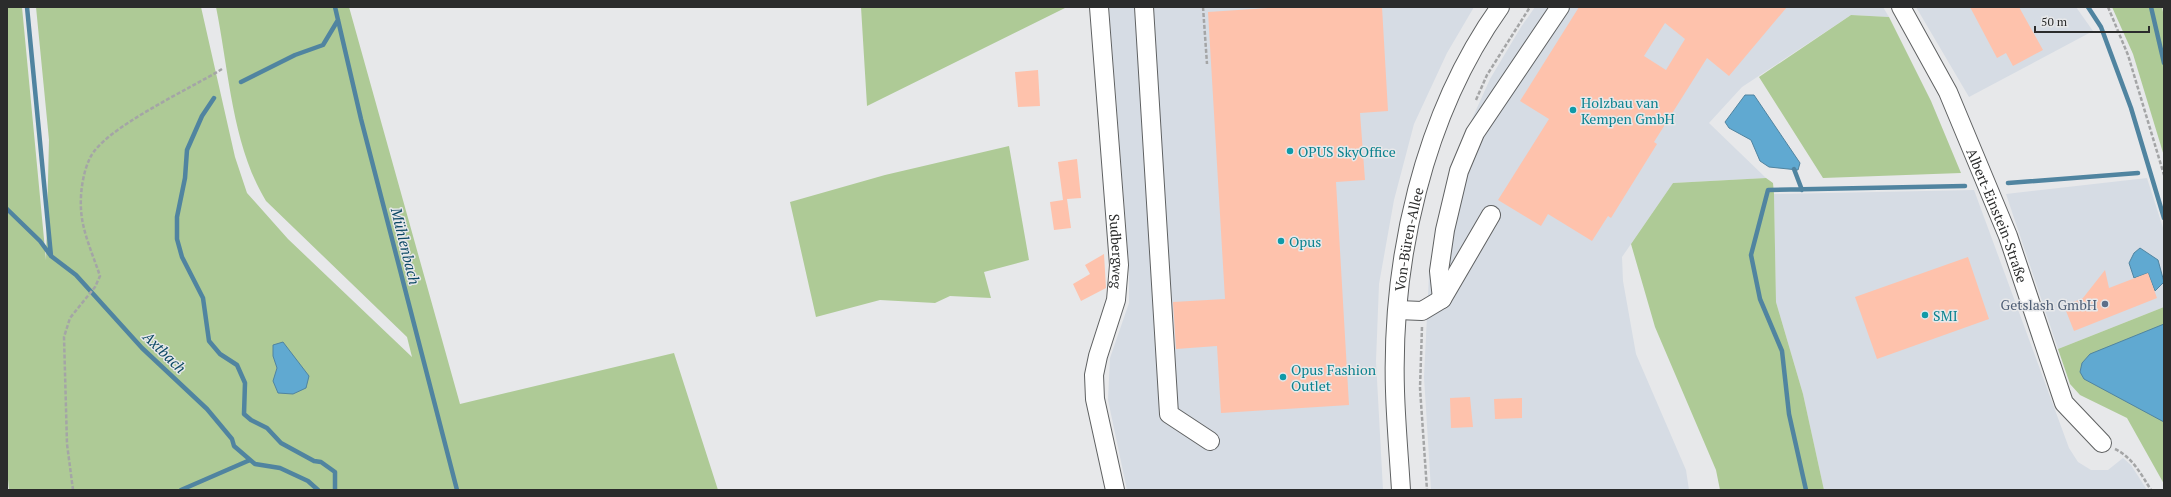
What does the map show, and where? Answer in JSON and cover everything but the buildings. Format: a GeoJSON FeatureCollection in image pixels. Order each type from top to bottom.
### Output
{"type":"FeatureCollection","features":[{"type":"Feature","properties":{"kind":"street","name":"Sudbergweg"},"geometry":{"type":"LineString","coordinates":[[1098,7],[1119,265],[1116,300],[1098,356],[1094,375],[1095,399],[1115,490]]}},
{"type":"Feature","properties":{"kind":"street"},"geometry":{"type":"LineString","coordinates":[[1144,7],[1169,414],[1210,441]]}},
{"type":"Feature","properties":{"kind":"street","name":"Von-Büren-Allee"},"geometry":{"type":"LineString","coordinates":[[1402,490],[1395,390],[1398,310],[1401,274],[1413,202],[1433,136],[1466,63],[1500,7]]}},
{"type":"Feature","properties":{"kind":"street"},"geometry":{"type":"LineString","coordinates":[[1442,299],[1439,271],[1445,230],[1459,171],[1475,133],[1560,7]]}},
{"type":"Feature","properties":{"kind":"street","name":"Albert-Einstein-Straße"},"geometry":{"type":"LineString","coordinates":[[1901,7],[1948,92],[2008,236],[2064,403],[2102,443]]}},
{"type":"Feature","properties":{"kind":"street"},"geometry":{"type":"LineString","coordinates":[[1398,310],[1422,311],[1442,299],[1491,215]]}},
{"type":"Feature","properties":{"kind":"path"},"geometry":{"type":"LineString","coordinates":[[1203,7],[1207,64]]}},
{"type":"Feature","properties":{"kind":"path"},"geometry":{"type":"LineString","coordinates":[[2108,7],[2128,55],[2164,175]]}},
{"type":"Feature","properties":{"kind":"path"},"geometry":{"type":"LineString","coordinates":[[73,490],[67,444],[64,337],[70,318],[95,287],[100,276],[86,233],[81,209],[83,181],[90,158],[107,137],[136,118],[222,69]]}},
{"type":"Feature","properties":{"kind":"path"},"geometry":{"type":"LineString","coordinates":[[2102,443],[2124,454],[2136,467],[2151,490]]}},
{"type":"Feature","properties":{"kind":"shaded area"},"geometry":{"type":"Polygon","coordinates":[[[1109,7],[1474,7],[1447,53],[1414,124],[1394,200],[1379,284],[1376,361],[1383,490],[1127,490],[1108,400],[1110,358],[1129,303],[1129,264],[1109,7]]]}},
{"type":"Feature","properties":{"kind":"shaded area"},"geometry":{"type":"Polygon","coordinates":[[[1535,7],[1883,7],[1889,17],[1851,15],[1742,87],[1709,123],[1766,178],[1673,183],[1622,257],[1623,281],[1636,354],[1686,470],[1689,490],[1431,490],[1424,377],[1429,275],[1442,209],[1459,148],[1490,79],[1521,27],[1535,7]]]}},
{"type":"Feature","properties":{"kind":"shaded area"},"geometry":{"type":"Polygon","coordinates":[[[1916,7],[2076,7],[2093,31],[1969,97],[1916,7]]]}},
{"type":"Feature","properties":{"kind":"shaded area"},"geometry":{"type":"Polygon","coordinates":[[[2147,178],[2164,231],[2164,307],[2058,349],[2006,194],[2147,178]]]}},
{"type":"Feature","properties":{"kind":"shaded area"},"geometry":{"type":"Polygon","coordinates":[[[1974,190],[2069,448],[2078,462],[2091,470],[2108,470],[2123,458],[2131,465],[2147,490],[1824,490],[1803,394],[1776,302],[1774,194],[1974,190]]]}},
{"type":"Feature","properties":{"kind":"green space"},"geometry":{"type":"Polygon","coordinates":[[[7,7],[22,7],[46,260],[49,140],[36,7],[201,7],[235,157],[247,193],[288,239],[412,357],[407,337],[266,201],[246,156],[239,132],[233,107],[216,7],[349,7],[460,404],[674,353],[718,490],[9,490],[7,469],[7,7]]]}},
{"type":"Feature","properties":{"kind":"green space"},"geometry":{"type":"Polygon","coordinates":[[[861,7],[1067,7],[867,106],[861,7]]]}},
{"type":"Feature","properties":{"kind":"green space"},"geometry":{"type":"Polygon","coordinates":[[[2112,7],[2162,7],[2164,17],[2164,156],[2133,54],[2112,7]]]}},
{"type":"Feature","properties":{"kind":"green space"},"geometry":{"type":"Polygon","coordinates":[[[1851,15],[1889,17],[1931,101],[1961,173],[1823,178],[1759,77],[1851,15]]]}},
{"type":"Feature","properties":{"kind":"green space"},"geometry":{"type":"Polygon","coordinates":[[[1009,146],[1029,260],[984,272],[991,298],[950,296],[935,303],[880,300],[816,317],[790,202],[885,175],[1009,146]]]}},
{"type":"Feature","properties":{"kind":"green space"},"geometry":{"type":"Polygon","coordinates":[[[1766,178],[1773,183],[1774,194],[1776,302],[1803,394],[1824,490],[1720,490],[1716,470],[1655,327],[1631,244],[1673,183],[1766,178]]]}},
{"type":"Feature","properties":{"kind":"green space"},"geometry":{"type":"Polygon","coordinates":[[[2164,307],[2164,484],[2127,418],[2080,395],[2070,384],[2058,349],[2164,307]]]}},
{"type":"Feature","properties":{"kind":"water"},"geometry":{"type":"Polygon","coordinates":[[[1745,95],[1754,95],[1800,163],[1798,170],[1769,167],[1760,161],[1751,140],[1729,128],[1725,122],[1745,95]]]}},
{"type":"Feature","properties":{"kind":"water"},"geometry":{"type":"Polygon","coordinates":[[[2140,248],[2158,260],[2164,282],[2155,291],[2148,273],[2134,278],[2129,263],[2134,253],[2140,248]]]}},
{"type":"Feature","properties":{"kind":"water"},"geometry":{"type":"Polygon","coordinates":[[[2164,324],[2164,422],[2084,379],[2080,372],[2082,363],[2090,354],[2164,324]]]}},
{"type":"Feature","properties":{"kind":"water"},"geometry":{"type":"Polygon","coordinates":[[[283,342],[309,376],[306,388],[293,394],[278,393],[273,381],[277,368],[273,356],[273,345],[283,342]]]}},
{"type":"Feature","properties":{"kind":"waterway"},"geometry":{"type":"LineString","coordinates":[[27,7],[51,256]]}},
{"type":"Feature","properties":{"kind":"waterway","name":"Mühlenbach"},"geometry":{"type":"LineString","coordinates":[[335,7],[361,119],[457,490]]}},
{"type":"Feature","properties":{"kind":"waterway"},"geometry":{"type":"LineString","coordinates":[[2088,7],[2101,27],[2131,108],[2164,218]]}},
{"type":"Feature","properties":{"kind":"waterway"},"geometry":{"type":"LineString","coordinates":[[2151,7],[2164,63]]}},
{"type":"Feature","properties":{"kind":"waterway"},"geometry":{"type":"LineString","coordinates":[[241,82],[295,55],[323,45],[338,20]]}},
{"type":"Feature","properties":{"kind":"waterway"},"geometry":{"type":"LineString","coordinates":[[214,98],[202,116],[187,150],[185,178],[177,217],[177,239],[182,257],[203,298],[209,341],[220,354],[237,365],[245,383],[244,414],[251,420],[267,428],[281,443],[314,461],[321,462],[335,472],[335,490]]}},
{"type":"Feature","properties":{"kind":"waterway"},"geometry":{"type":"LineString","coordinates":[[1794,169],[1802,190]]}},
{"type":"Feature","properties":{"kind":"waterway"},"geometry":{"type":"LineString","coordinates":[[2008,183],[2138,173]]}},
{"type":"Feature","properties":{"kind":"waterway"},"geometry":{"type":"LineString","coordinates":[[1806,490],[1789,414],[1782,351],[1760,299],[1751,255],[1768,190],[1965,186]]}},
{"type":"Feature","properties":{"kind":"waterway","name":"Axtbach"},"geometry":{"type":"LineString","coordinates":[[7,209],[40,241],[51,256],[76,275],[142,348],[207,409],[232,439],[234,446],[255,464],[280,468],[308,481],[318,490]]}},
{"type":"Feature","properties":{"kind":"waterway"},"geometry":{"type":"LineString","coordinates":[[181,490],[250,460]]}},
{"type":"Feature","properties":{"kind":"place","name":"Holzbau van Kempen GmbH"},"geometry":{"type":"Point","coordinates":[1573,110]}},
{"type":"Feature","properties":{"kind":"place","name":"OPUS SkyOffice"},"geometry":{"type":"Point","coordinates":[1290,151]}},
{"type":"Feature","properties":{"kind":"place","name":"Opus"},"geometry":{"type":"Point","coordinates":[1281,241]}},
{"type":"Feature","properties":{"kind":"place","name":"Getslash GmbH"},"geometry":{"type":"Point","coordinates":[2105,304]}},
{"type":"Feature","properties":{"kind":"place","name":"SMI"},"geometry":{"type":"Point","coordinates":[1925,315]}},
{"type":"Feature","properties":{"kind":"place","name":"Opus Fashion Outlet"},"geometry":{"type":"Point","coordinates":[1283,377]}}]}
